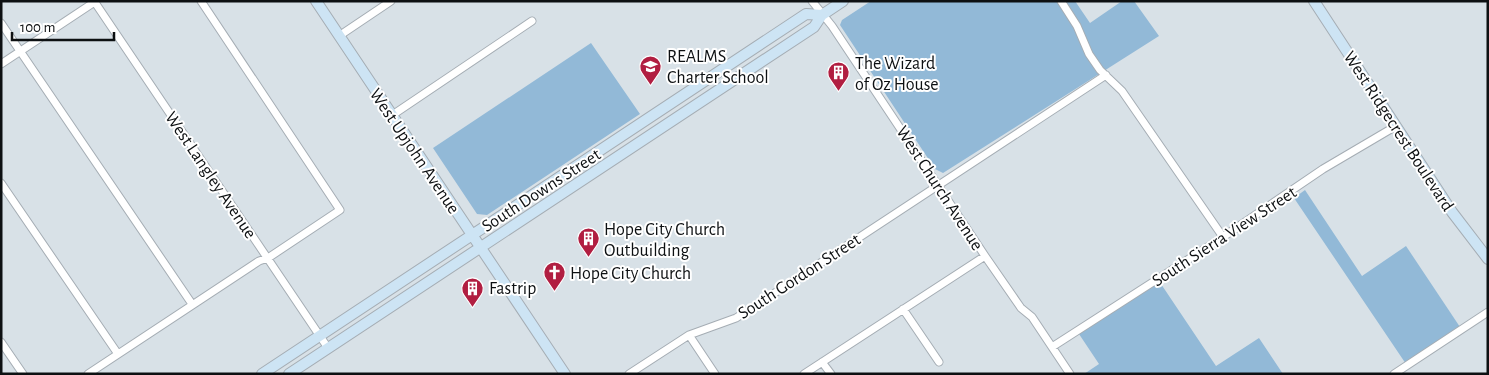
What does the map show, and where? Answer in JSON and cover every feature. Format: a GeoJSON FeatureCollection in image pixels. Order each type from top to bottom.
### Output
{"type":"FeatureCollection","features":[{"type":"Feature","properties":{"kind":"main road","name":"West Upjohn Avenue"},"geometry":{"type":"LineString","coordinates":[[316,1],[391,116],[473,234],[566,374]]}},
{"type":"Feature","properties":{"kind":"main road","name":"South Downs Street"},"geometry":{"type":"LineString","coordinates":[[289,374],[814,27],[822,15],[843,1]]}},
{"type":"Feature","properties":{"kind":"main road","name":"West Ridgecrest Boulevard"},"geometry":{"type":"LineString","coordinates":[[1314,1],[1452,212],[1488,259]]}},
{"type":"Feature","properties":{"kind":"main road","name":"South Downs Street"},"geometry":{"type":"LineString","coordinates":[[262,374],[806,14],[822,15]]}},
{"type":"Feature","properties":{"kind":"street"},"geometry":{"type":"LineString","coordinates":[[1,64],[95,1]]}},
{"type":"Feature","properties":{"kind":"street","name":"West Langley Avenue"},"geometry":{"type":"LineString","coordinates":[[95,1],[328,348]]}},
{"type":"Feature","properties":{"kind":"street"},"geometry":{"type":"LineString","coordinates":[[88,374],[258,261],[268,258],[340,210],[201,1]]}},
{"type":"Feature","properties":{"kind":"street"},"geometry":{"type":"LineString","coordinates":[[339,36],[391,1]]}},
{"type":"Feature","properties":{"kind":"street","name":"West Church Avenue"},"geometry":{"type":"LineString","coordinates":[[812,1],[832,26],[985,256],[1021,308],[1032,317],[1070,374]]}},
{"type":"Feature","properties":{"kind":"street"},"geometry":{"type":"LineString","coordinates":[[1062,1],[1077,26],[1089,54],[1122,91],[1223,237]]}},
{"type":"Feature","properties":{"kind":"street"},"geometry":{"type":"LineString","coordinates":[[391,116],[532,21]]}},
{"type":"Feature","properties":{"kind":"street"},"geometry":{"type":"LineString","coordinates":[[1,23],[192,304]]}},
{"type":"Feature","properties":{"kind":"street","name":"South Gordon Street"},"geometry":{"type":"LineString","coordinates":[[630,374],[689,335],[736,318],[1106,75]]}},
{"type":"Feature","properties":{"kind":"street","name":"South Sierra View Street"},"geometry":{"type":"LineString","coordinates":[[1052,347],[1223,237],[1323,169],[1396,126]]}},
{"type":"Feature","properties":{"kind":"street"},"geometry":{"type":"LineString","coordinates":[[1,183],[118,354]]}},
{"type":"Feature","properties":{"kind":"street"},"geometry":{"type":"LineString","coordinates":[[804,374],[985,256]]}},
{"type":"Feature","properties":{"kind":"street"},"geometry":{"type":"LineString","coordinates":[[903,309],[939,362]]}},
{"type":"Feature","properties":{"kind":"street"},"geometry":{"type":"LineString","coordinates":[[1394,374],[1488,312]]}},
{"type":"Feature","properties":{"kind":"street"},"geometry":{"type":"LineString","coordinates":[[689,335],[716,374]]}},
{"type":"Feature","properties":{"kind":"street"},"geometry":{"type":"LineString","coordinates":[[1,342],[23,374]]}},
{"type":"Feature","properties":{"kind":"street"},"geometry":{"type":"LineString","coordinates":[[822,362],[831,374]]}},
{"type":"Feature","properties":{"kind":"shaded area"},"geometry":{"type":"Polygon","coordinates":[[[871,1],[1075,1],[1090,23],[1122,1],[1134,1],[1159,36],[943,173],[935,169],[840,25],[842,20],[871,1]]]}},
{"type":"Feature","properties":{"kind":"shaded area"},"geometry":{"type":"Polygon","coordinates":[[[591,43],[640,114],[487,215],[477,214],[433,148],[591,43]]]}},
{"type":"Feature","properties":{"kind":"shaded area"},"geometry":{"type":"Polygon","coordinates":[[[1305,190],[1362,276],[1406,246],[1460,327],[1406,364],[1294,198],[1305,190]]]}},
{"type":"Feature","properties":{"kind":"shaded area"},"geometry":{"type":"Polygon","coordinates":[[[1159,281],[1216,366],[1259,338],[1283,374],[1084,374],[1099,364],[1079,334],[1159,281]]]}},
{"type":"Feature","properties":{"kind":"place","name":"REALMS Charter School"},"geometry":{"type":"Point","coordinates":[651,85]}},
{"type":"Feature","properties":{"kind":"place","name":"The Wizard of Oz House"},"geometry":{"type":"Point","coordinates":[839,92]}},
{"type":"Feature","properties":{"kind":"place","name":"Hope City Church Outbuilding"},"geometry":{"type":"Point","coordinates":[588,258]}},
{"type":"Feature","properties":{"kind":"place","name":"Hope City Church"},"geometry":{"type":"Point","coordinates":[554,292]}},
{"type":"Feature","properties":{"kind":"place","name":"Fastrip"},"geometry":{"type":"Point","coordinates":[473,307]}}]}
